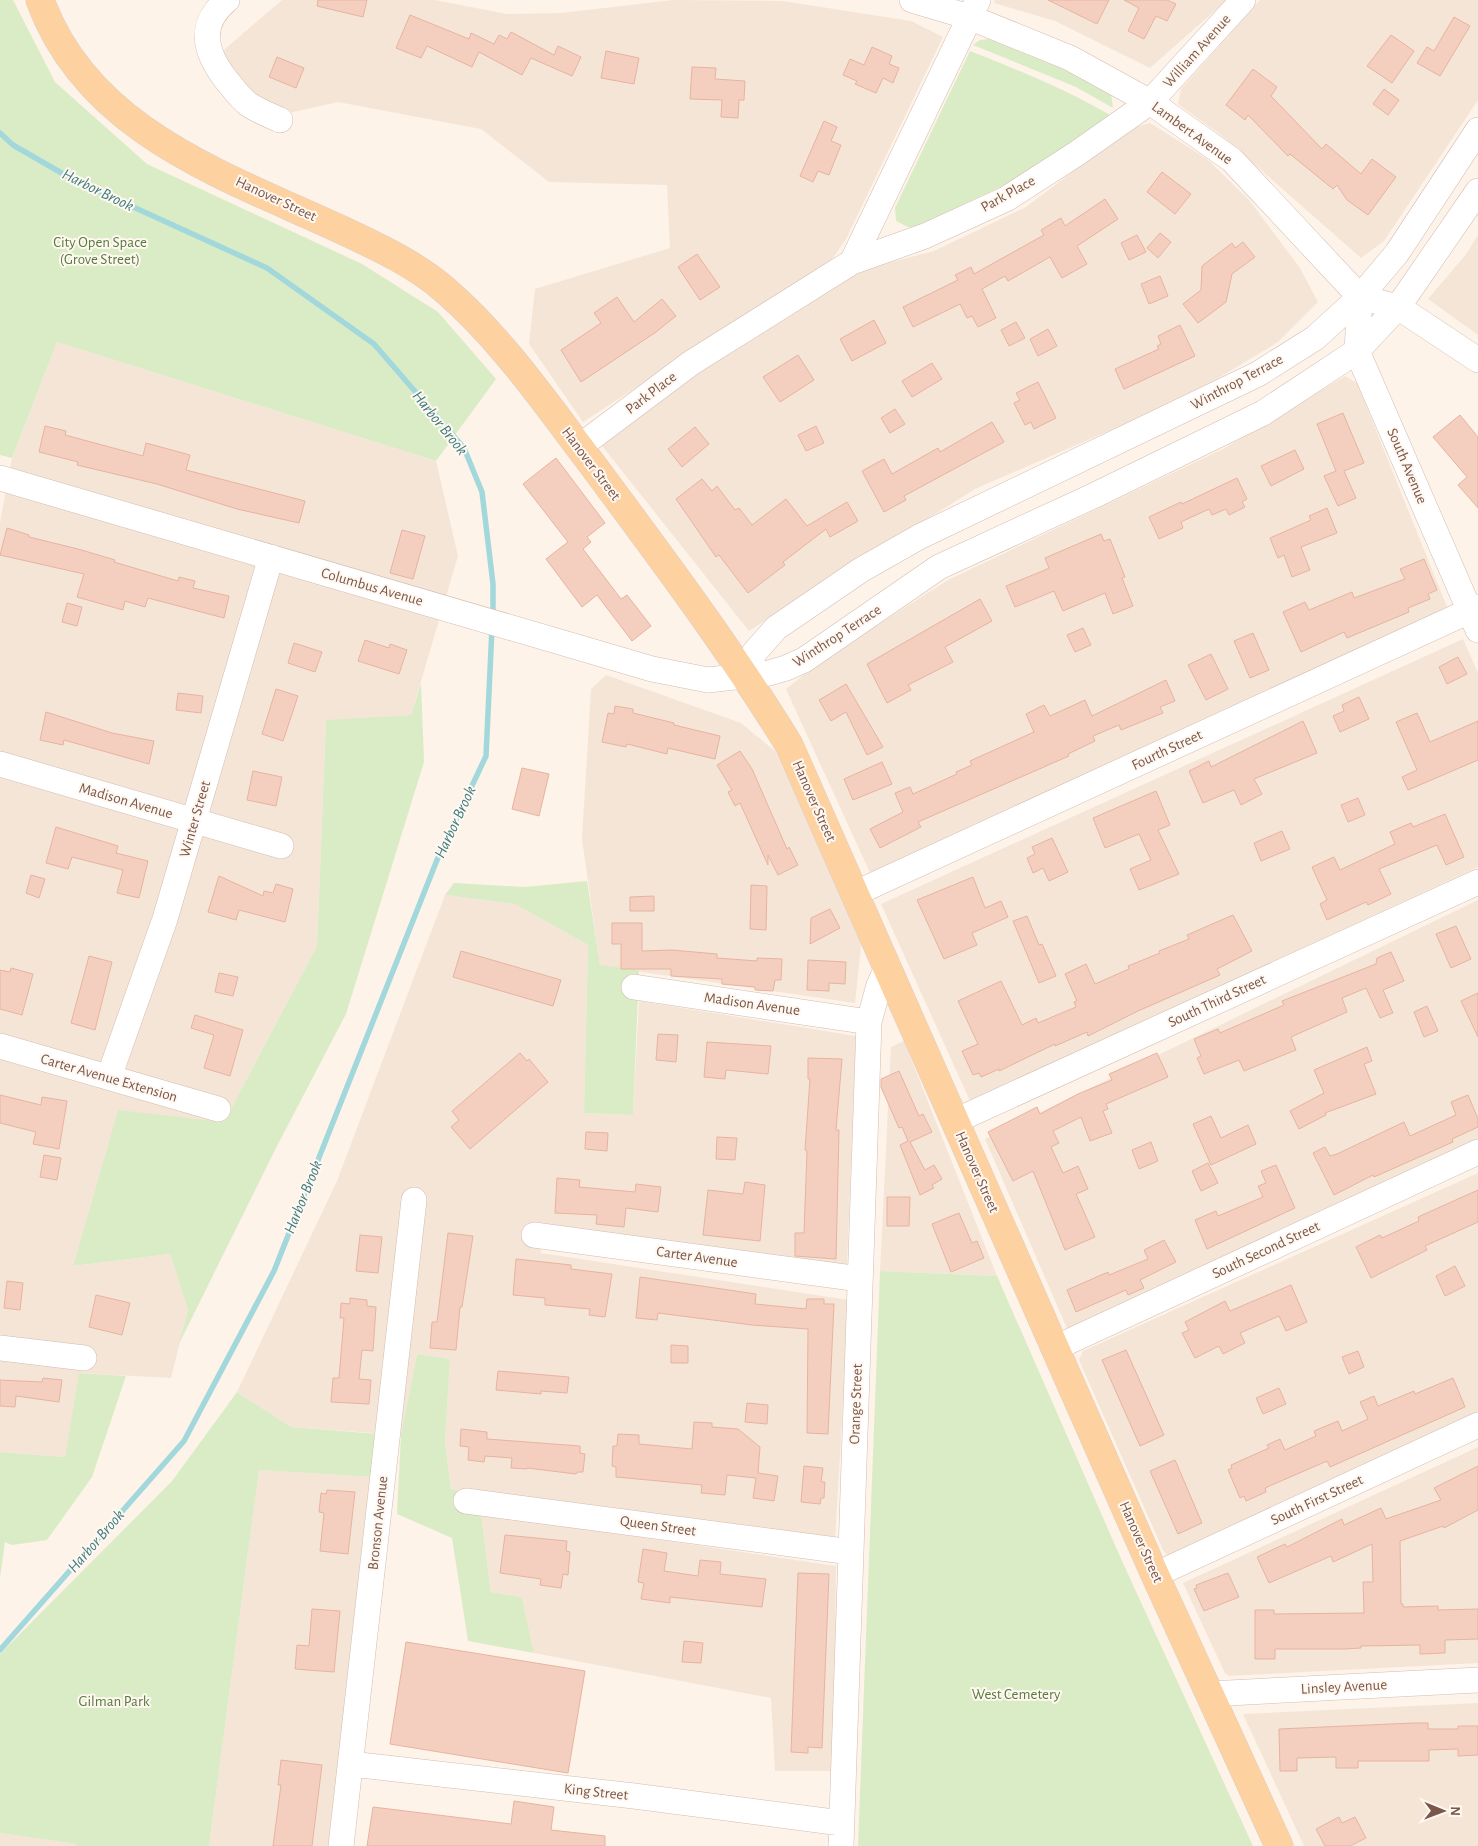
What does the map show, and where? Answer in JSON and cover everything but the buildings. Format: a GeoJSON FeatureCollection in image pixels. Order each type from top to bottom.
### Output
{"type":"FeatureCollection","features":[{"type":"Feature","properties":{"kind":"main road","name":"Hanover Street"},"geometry":{"type":"LineString","coordinates":[[40,0],[46,16],[65,49],[84,76],[108,103],[130,121],[167,146],[202,164],[406,262],[444,288],[479,321],[579,447],[746,675],[789,745],[856,893],[1155,1575],[1279,1846]]}},
{"type":"Feature","properties":{"kind":"street"},"geometry":{"type":"LineString","coordinates":[[227,0],[218,8],[209,23],[206,36],[208,50],[222,74],[239,96],[253,107],[280,120]]}},
{"type":"Feature","properties":{"kind":"street","name":"Lambert Avenue"},"geometry":{"type":"LineString","coordinates":[[912,0],[974,9],[1070,58],[1150,102],[1232,160],[1360,297]]}},
{"type":"Feature","properties":{"kind":"street","name":"William Avenue"},"geometry":{"type":"LineString","coordinates":[[1150,102],[1243,0]]}},
{"type":"Feature","properties":{"kind":"street"},"geometry":{"type":"LineString","coordinates":[[852,262],[974,9]]}},
{"type":"Feature","properties":{"kind":"street","name":"Park Place"},"geometry":{"type":"LineString","coordinates":[[579,447],[691,363],[852,262],[925,236],[1006,199],[1076,154],[1150,102]]}},
{"type":"Feature","properties":{"kind":"street","name":"Winthrop Terrace"},"geometry":{"type":"LineString","coordinates":[[1478,130],[1397,253],[1360,297],[1315,338],[1258,374],[919,537],[861,570],[776,628],[754,653],[746,675],[769,673],[804,660],[935,570],[1263,413],[1357,351],[1398,306],[1478,190]]}},
{"type":"Feature","properties":{"kind":"street"},"geometry":{"type":"LineString","coordinates":[[1360,297],[1398,306],[1478,360]]}},
{"type":"Feature","properties":{"kind":"street","name":"South Avenue"},"geometry":{"type":"LineString","coordinates":[[1360,297],[1357,351],[1475,616]]}},
{"type":"Feature","properties":{"kind":"street"},"geometry":{"type":"LineString","coordinates":[[1079,459],[1093,496]]}},
{"type":"Feature","properties":{"kind":"street","name":"Columbus Avenue"},"geometry":{"type":"LineString","coordinates":[[0,478],[690,678],[708,680],[746,675]]}},
{"type":"Feature","properties":{"kind":"street"},"geometry":{"type":"LineString","coordinates":[[919,537],[935,570]]}},
{"type":"Feature","properties":{"kind":"street","name":"Winter Street"},"geometry":{"type":"LineString","coordinates":[[109,1077],[165,919],[271,557]]}},
{"type":"Feature","properties":{"kind":"street","name":"Fourth Street"},"geometry":{"type":"LineString","coordinates":[[856,893],[1475,616]]}},
{"type":"Feature","properties":{"kind":"street","name":"Madison Avenue"},"geometry":{"type":"LineString","coordinates":[[0,764],[281,846]]}},
{"type":"Feature","properties":{"kind":"street","name":"South Third Street"},"geometry":{"type":"LineString","coordinates":[[955,1121],[1478,882]]}},
{"type":"Feature","properties":{"kind":"street","name":"Orange Street"},"geometry":{"type":"LineString","coordinates":[[841,1835],[870,1022],[879,985],[888,966]]}},
{"type":"Feature","properties":{"kind":"street","name":"Madison Avenue"},"geometry":{"type":"LineString","coordinates":[[634,987],[870,1022]]}},
{"type":"Feature","properties":{"kind":"street","name":"Carter Avenue Extension"},"geometry":{"type":"LineString","coordinates":[[0,1046],[218,1109]]}},
{"type":"Feature","properties":{"kind":"street","name":"South Second Street"},"geometry":{"type":"LineString","coordinates":[[1055,1348],[1478,1152]]}},
{"type":"Feature","properties":{"kind":"street","name":"Bronson Avenue"},"geometry":{"type":"LineString","coordinates":[[341,1846],[414,1200]]}},
{"type":"Feature","properties":{"kind":"street","name":"Carter Avenue"},"geometry":{"type":"LineString","coordinates":[[534,1235],[860,1279]]}},
{"type":"Feature","properties":{"kind":"street"},"geometry":{"type":"LineString","coordinates":[[0,1348],[84,1358]]}},
{"type":"Feature","properties":{"kind":"street","name":"South First Street"},"geometry":{"type":"LineString","coordinates":[[1155,1575],[1478,1425]]}},
{"type":"Feature","properties":{"kind":"street","name":"Queen Street"},"geometry":{"type":"LineString","coordinates":[[466,1501],[851,1552]]}},
{"type":"Feature","properties":{"kind":"street","name":"Linsley Avenue"},"geometry":{"type":"LineString","coordinates":[[1209,1694],[1478,1680]]}},
{"type":"Feature","properties":{"kind":"street","name":"King Street"},"geometry":{"type":"LineString","coordinates":[[351,1764],[634,1796],[841,1835]]}},
{"type":"Feature","properties":{"kind":"shaded area"},"geometry":{"type":"Polygon","coordinates":[[[282,0],[435,0],[507,14],[561,13],[673,0],[783,1],[911,21],[943,37],[846,239],[831,261],[583,422],[529,344],[535,289],[670,248],[667,185],[549,182],[481,129],[338,102],[262,119],[218,55],[282,0]]]}},
{"type":"Feature","properties":{"kind":"shaded area"},"geometry":{"type":"Polygon","coordinates":[[[995,0],[1227,0],[1150,68],[1055,21],[994,3],[995,0]]]}},
{"type":"Feature","properties":{"kind":"shaded area"},"geometry":{"type":"Polygon","coordinates":[[[1260,0],[1478,0],[1478,100],[1384,241],[1361,258],[1221,135],[1178,104],[1181,89],[1260,0]]]}},
{"type":"Feature","properties":{"kind":"shaded area"},"geometry":{"type":"Polygon","coordinates":[[[1150,123],[1207,159],[1249,200],[1300,268],[1318,302],[1278,342],[1187,397],[975,489],[749,631],[599,442],[783,316],[868,268],[934,251],[1026,207],[1129,129],[1150,123]]]}},
{"type":"Feature","properties":{"kind":"shaded area"},"geometry":{"type":"Polygon","coordinates":[[[1478,235],[1478,335],[1428,299],[1467,253],[1478,235]]]}},
{"type":"Feature","properties":{"kind":"shaded area"},"geometry":{"type":"Polygon","coordinates":[[[57,342],[436,461],[458,556],[411,715],[326,721],[317,946],[224,1122],[118,1111],[73,1266],[170,1254],[188,1310],[171,1378],[80,1373],[65,1457],[0,1452],[0,522],[12,458],[57,342]]]}},
{"type":"Feature","properties":{"kind":"shaded area"},"geometry":{"type":"Polygon","coordinates":[[[1345,376],[1357,383],[1447,607],[1292,686],[871,875],[786,689],[821,661],[948,580],[1225,448],[1345,376]]]}},
{"type":"Feature","properties":{"kind":"shaded area"},"geometry":{"type":"Polygon","coordinates":[[[1463,639],[1478,673],[1478,867],[970,1101],[881,904],[1463,639]]]}},
{"type":"Feature","properties":{"kind":"shaded area"},"geometry":{"type":"Polygon","coordinates":[[[606,675],[741,723],[775,751],[862,938],[855,1003],[600,966],[582,839],[591,689],[606,675]]]}},
{"type":"Feature","properties":{"kind":"shaded area"},"geometry":{"type":"Polygon","coordinates":[[[445,895],[515,904],[588,945],[584,1113],[633,1115],[639,1001],[856,1036],[847,1266],[538,1227],[541,1253],[849,1300],[835,1541],[451,1489],[445,1442],[450,1359],[417,1354],[401,1435],[291,1427],[237,1392],[337,1181],[445,895]]]}},
{"type":"Feature","properties":{"kind":"shaded area"},"geometry":{"type":"Polygon","coordinates":[[[1478,900],[1478,1150],[1069,1333],[985,1139],[1478,900]]]}},
{"type":"Feature","properties":{"kind":"shaded area"},"geometry":{"type":"Polygon","coordinates":[[[904,1041],[997,1276],[880,1271],[891,1047],[904,1041]]]}},
{"type":"Feature","properties":{"kind":"shaded area"},"geometry":{"type":"Polygon","coordinates":[[[1478,1173],[1478,1414],[1168,1556],[1163,1550],[1079,1360],[1083,1351],[1478,1173]]]}},
{"type":"Feature","properties":{"kind":"shaded area"},"geometry":{"type":"Polygon","coordinates":[[[1478,1447],[1478,1663],[1229,1676],[1225,1673],[1183,1583],[1478,1447]]]}},
{"type":"Feature","properties":{"kind":"shaded area"},"geometry":{"type":"Polygon","coordinates":[[[259,1470],[372,1477],[329,1846],[209,1846],[259,1470]]]}},
{"type":"Feature","properties":{"kind":"shaded area"},"geometry":{"type":"Polygon","coordinates":[[[481,1513],[836,1566],[834,1771],[775,1771],[771,1698],[534,1653],[522,1597],[491,1592],[481,1513]]]}},
{"type":"Feature","properties":{"kind":"shaded area"},"geometry":{"type":"Polygon","coordinates":[[[1478,1703],[1478,1846],[1304,1846],[1243,1714],[1478,1703]]]}},
{"type":"Feature","properties":{"kind":"shaded area"},"geometry":{"type":"Polygon","coordinates":[[[0,1833],[77,1844],[76,1846],[0,1846],[0,1833]]]}},
{"type":"Feature","properties":{"kind":"green space","name":"City Open Space (Grove Street)"},"geometry":{"type":"Polygon","coordinates":[[[0,0],[13,0],[55,82],[147,164],[362,264],[438,312],[496,379],[436,461],[57,342],[12,458],[0,455],[0,0]]]}},
{"type":"Feature","properties":{"kind":"green space"},"geometry":{"type":"Polygon","coordinates":[[[989,39],[1063,69],[1111,93],[1113,108],[1076,87],[973,45],[980,40],[989,39]]]}},
{"type":"Feature","properties":{"kind":"green space"},"geometry":{"type":"Polygon","coordinates":[[[970,51],[1059,88],[1110,115],[1032,172],[915,227],[908,227],[896,221],[895,208],[970,51]]]}},
{"type":"Feature","properties":{"kind":"green space"},"geometry":{"type":"Polygon","coordinates":[[[421,683],[424,762],[346,1014],[276,1148],[179,1344],[188,1310],[170,1254],[73,1266],[118,1110],[224,1122],[317,946],[326,720],[411,715],[421,683]]]}},
{"type":"Feature","properties":{"kind":"green space"},"geometry":{"type":"Polygon","coordinates":[[[587,881],[600,965],[639,970],[633,1115],[584,1113],[588,945],[515,904],[445,895],[454,883],[524,887],[587,881]]]}},
{"type":"Feature","properties":{"kind":"green space","name":"West Cemetery"},"geometry":{"type":"Polygon","coordinates":[[[880,1271],[997,1276],[1122,1561],[1253,1846],[858,1846],[880,1271]]]}},
{"type":"Feature","properties":{"kind":"green space"},"geometry":{"type":"Polygon","coordinates":[[[417,1354],[450,1359],[445,1442],[451,1489],[463,1491],[481,1513],[491,1592],[522,1597],[534,1653],[468,1641],[452,1538],[397,1514],[401,1435],[417,1354]]]}},
{"type":"Feature","properties":{"kind":"green space"},"geometry":{"type":"Polygon","coordinates":[[[79,1373],[126,1376],[92,1477],[47,1540],[12,1545],[5,1542],[0,1578],[0,1452],[65,1457],[79,1373]]]}},
{"type":"Feature","properties":{"kind":"green space","name":"Gilman Park"},"geometry":{"type":"Polygon","coordinates":[[[237,1392],[291,1427],[378,1434],[372,1477],[259,1470],[209,1846],[76,1846],[76,1844],[0,1833],[0,1654],[172,1481],[237,1392]]]}},
{"type":"Feature","properties":{"kind":"waterway","name":"Harbor Brook"},"geometry":{"type":"LineString","coordinates":[[0,133],[13,145],[72,179],[267,268],[374,344],[464,448],[482,492],[493,584],[493,617]]}},
{"type":"Feature","properties":{"kind":"waterway","name":"Harbor Brook"},"geometry":{"type":"LineString","coordinates":[[0,1650],[184,1441],[274,1271],[437,860],[486,756],[492,628]]}}]}
